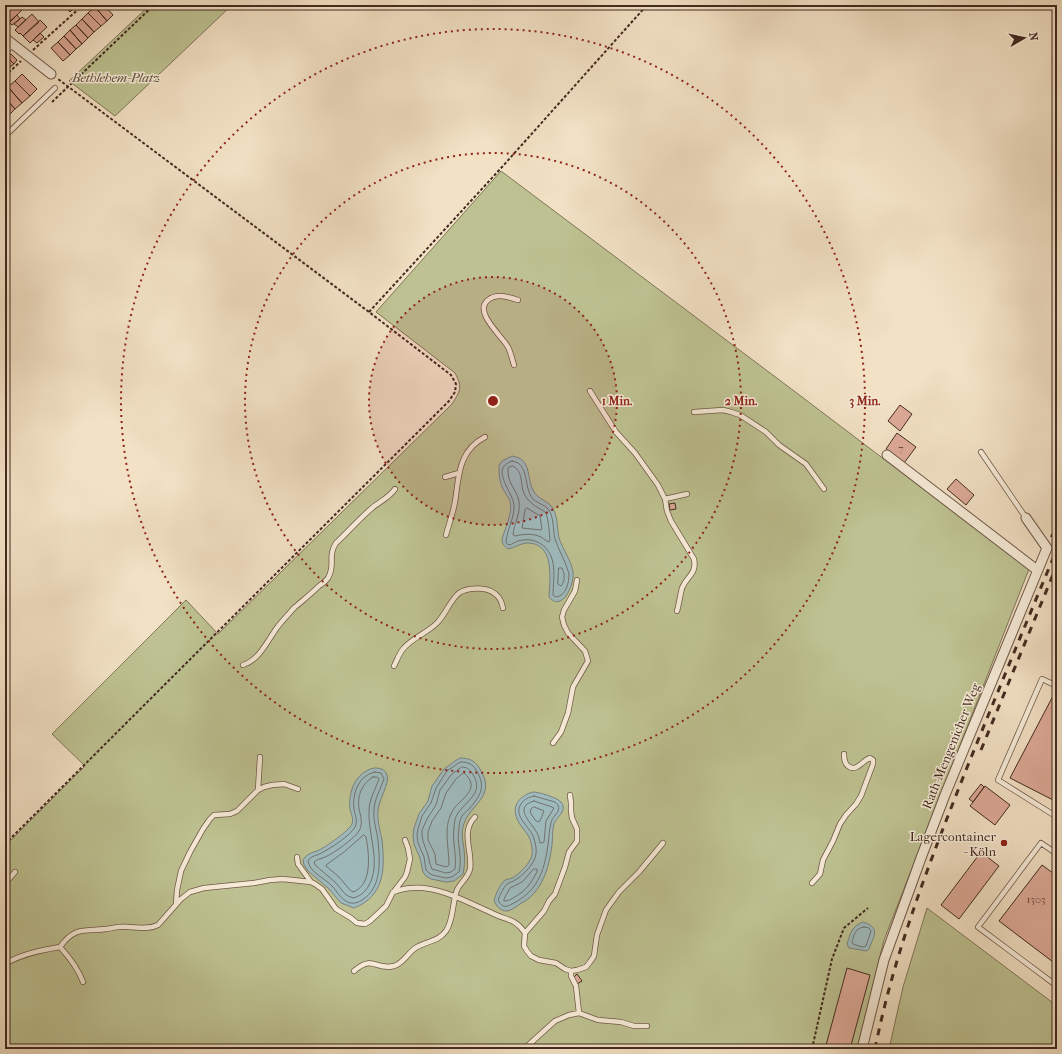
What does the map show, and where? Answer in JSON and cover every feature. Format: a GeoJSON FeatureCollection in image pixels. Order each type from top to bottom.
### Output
{"type":"FeatureCollection","features":[{"type":"Feature","properties":{"kind":"street"},"geometry":{"type":"LineString","coordinates":[[5,38],[51,74]]}},
{"type":"Feature","properties":{"kind":"street"},"geometry":{"type":"LineString","coordinates":[[887,455],[1037,570]]}},
{"type":"Feature","properties":{"kind":"street"},"geometry":{"type":"LineString","coordinates":[[1026,518],[1047,548]]}},
{"type":"Feature","properties":{"kind":"street","name":"Rath-Mengenicher Weg"},"geometry":{"type":"LineString","coordinates":[[862,1049],[884,960],[921,858],[945,795],[1047,548]]}},
{"type":"Feature","properties":{"kind":"lane"},"geometry":{"type":"LineString","coordinates":[[5,52],[13,45]]}},
{"type":"Feature","properties":{"kind":"lane"},"geometry":{"type":"LineString","coordinates":[[5,136],[55,88]]}},
{"type":"Feature","properties":{"kind":"lane"},"geometry":{"type":"LineString","coordinates":[[514,365],[508,346],[486,318],[484,307],[485,303],[493,297],[500,296],[518,300]]}},
{"type":"Feature","properties":{"kind":"lane"},"geometry":{"type":"LineString","coordinates":[[590,391],[616,432],[640,460],[658,485],[666,499],[667,510],[671,522],[694,559],[694,570],[684,583],[677,611]]}},
{"type":"Feature","properties":{"kind":"lane"},"geometry":{"type":"LineString","coordinates":[[694,412],[723,410],[745,418],[766,432],[779,445],[806,464],[824,489]]}},
{"type":"Feature","properties":{"kind":"lane"},"geometry":{"type":"LineString","coordinates":[[446,536],[462,463],[473,445],[485,437]]}},
{"type":"Feature","properties":{"kind":"lane"},"geometry":{"type":"LineString","coordinates":[[980,452],[1026,518]]}},
{"type":"Feature","properties":{"kind":"lane"},"geometry":{"type":"LineString","coordinates":[[445,477],[459,473]]}},
{"type":"Feature","properties":{"kind":"lane"},"geometry":{"type":"LineString","coordinates":[[243,665],[252,660],[261,651],[294,608],[327,580],[332,566],[332,549],[336,543],[377,504],[391,495],[395,489]]}},
{"type":"Feature","properties":{"kind":"lane"},"geometry":{"type":"LineString","coordinates":[[666,499],[688,494]]}},
{"type":"Feature","properties":{"kind":"lane"},"geometry":{"type":"LineString","coordinates":[[553,743],[560,732],[568,713],[573,687],[588,661],[585,651],[568,633],[562,617],[564,610],[575,590],[577,580]]}},
{"type":"Feature","properties":{"kind":"lane"},"geometry":{"type":"LineString","coordinates":[[394,666],[403,649],[438,622],[460,592],[475,588],[490,590],[494,592],[503,608]]}},
{"type":"Feature","properties":{"kind":"lane"},"geometry":{"type":"LineString","coordinates":[[1057,686],[1042,679],[998,780],[1057,817]]}},
{"type":"Feature","properties":{"kind":"lane"},"geometry":{"type":"LineString","coordinates":[[812,883],[820,874],[823,860],[840,824],[861,796],[873,764],[873,760],[867,758],[858,766],[849,768],[846,764],[844,754]]}},
{"type":"Feature","properties":{"kind":"lane"},"geometry":{"type":"LineString","coordinates":[[258,790],[260,757]]}},
{"type":"Feature","properties":{"kind":"lane"},"geometry":{"type":"LineString","coordinates":[[176,904],[181,871],[206,823],[214,815],[230,814],[237,811],[264,786],[278,784],[298,789]]}},
{"type":"Feature","properties":{"kind":"lane"},"geometry":{"type":"LineString","coordinates":[[525,933],[544,911],[549,901],[555,894],[569,852],[577,840],[576,829],[572,818],[570,795]]}},
{"type":"Feature","properties":{"kind":"lane"},"geometry":{"type":"LineString","coordinates":[[354,971],[363,964],[368,963],[386,967],[394,966],[400,963],[417,947],[434,941],[445,932],[450,924],[457,890],[469,872],[470,864],[467,841],[471,821],[475,817]]}},
{"type":"Feature","properties":{"kind":"lane"},"geometry":{"type":"LineString","coordinates":[[297,857],[298,864],[312,882],[322,889],[336,909],[359,924],[367,923],[386,906],[393,892],[405,877],[410,859],[405,840]]}},
{"type":"Feature","properties":{"kind":"lane"},"geometry":{"type":"LineString","coordinates":[[393,892],[411,888],[432,890],[455,897],[508,919],[522,928],[525,933],[524,946],[531,956],[539,960],[556,963],[571,971],[577,970],[586,967],[594,956],[597,935],[606,910],[619,892],[640,872],[663,843]]}},
{"type":"Feature","properties":{"kind":"lane"},"geometry":{"type":"LineString","coordinates":[[1057,854],[1041,843],[978,927],[1057,986]]}},
{"type":"Feature","properties":{"kind":"lane"},"geometry":{"type":"LineString","coordinates":[[5,882],[14,872]]}},
{"type":"Feature","properties":{"kind":"lane"},"geometry":{"type":"LineString","coordinates":[[5,964],[16,958],[38,951],[60,947],[69,936],[79,931],[91,929],[104,930],[126,926],[144,928],[154,927],[158,925],[181,899],[190,892],[204,888],[283,879],[312,882]]}},
{"type":"Feature","properties":{"kind":"lane"},"geometry":{"type":"LineString","coordinates":[[60,947],[74,964],[79,972],[82,982]]}},
{"type":"Feature","properties":{"kind":"lane"},"geometry":{"type":"LineString","coordinates":[[571,971],[571,976],[576,986],[579,1013]]}},
{"type":"Feature","properties":{"kind":"lane"},"geometry":{"type":"LineString","coordinates":[[524,1049],[555,1021],[569,1015],[579,1013],[598,1020],[625,1023],[634,1026],[648,1026]]}},
{"type":"Feature","properties":{"kind":"path"},"geometry":{"type":"LineString","coordinates":[[5,76],[83,5]]}},
{"type":"Feature","properties":{"kind":"path"},"geometry":{"type":"LineString","coordinates":[[50,104],[154,5]]}},
{"type":"Feature","properties":{"kind":"path"},"geometry":{"type":"LineString","coordinates":[[369,312],[502,167],[647,5]]}},
{"type":"Feature","properties":{"kind":"path"},"geometry":{"type":"LineString","coordinates":[[5,844],[449,401],[456,384],[451,375],[69,86]]}},
{"type":"Feature","properties":{"kind":"path"},"geometry":{"type":"LineString","coordinates":[[5,147],[11,142]]}},
{"type":"Feature","properties":{"kind":"path"},"geometry":{"type":"LineString","coordinates":[[1047,548],[1057,522]]}},
{"type":"Feature","properties":{"kind":"path"},"geometry":{"type":"LineString","coordinates":[[812,1049],[832,959],[839,940],[844,928],[868,908]]}},
{"type":"Feature","properties":{"kind":"green space","name":"Bethlehem-Platz"},"geometry":{"type":"Polygon","coordinates":[[[150,5],[232,5],[115,116],[69,81],[150,5]]]}},
{"type":"Feature","properties":{"kind":"green space"},"geometry":{"type":"Polygon","coordinates":[[[501,171],[1029,569],[884,940],[857,1049],[5,1049],[5,846],[85,766],[52,734],[186,600],[218,634],[452,404],[460,389],[455,373],[376,312],[501,171]]]}},
{"type":"Feature","properties":{"kind":"green space"},"geometry":{"type":"Polygon","coordinates":[[[927,908],[1057,1006],[1057,1049],[889,1049],[903,987],[927,908]]]}},
{"type":"Feature","properties":{"kind":"water"},"geometry":{"type":"Polygon","coordinates":[[[512,456],[518,458],[526,464],[533,490],[537,496],[550,504],[552,507],[557,521],[559,538],[571,563],[573,572],[572,583],[567,595],[559,602],[554,601],[549,597],[549,562],[542,548],[535,544],[526,543],[508,549],[502,542],[510,515],[511,506],[501,484],[499,465],[502,461],[512,456]]]}},
{"type":"Feature","properties":{"kind":"water"},"geometry":{"type":"Polygon","coordinates":[[[460,758],[472,760],[476,764],[485,779],[486,787],[484,794],[470,812],[463,827],[462,835],[465,858],[463,874],[454,881],[446,882],[431,879],[423,872],[413,836],[419,814],[428,801],[432,786],[444,769],[460,758]]]}},
{"type":"Feature","properties":{"kind":"water"},"geometry":{"type":"Polygon","coordinates":[[[374,768],[384,770],[388,778],[378,810],[378,821],[383,850],[383,871],[381,880],[372,896],[364,903],[354,908],[341,903],[328,888],[308,871],[303,860],[309,854],[321,849],[343,834],[350,827],[353,820],[350,809],[350,796],[354,783],[362,774],[374,768]]]}},
{"type":"Feature","properties":{"kind":"water"},"geometry":{"type":"Polygon","coordinates":[[[533,792],[559,800],[563,805],[563,811],[554,824],[549,862],[539,887],[528,899],[512,909],[505,911],[499,908],[494,900],[498,890],[504,881],[515,876],[527,865],[532,855],[530,839],[518,821],[515,814],[515,809],[521,798],[533,792]]]}},
{"type":"Feature","properties":{"kind":"water"},"geometry":{"type":"Polygon","coordinates":[[[863,922],[869,924],[875,932],[869,949],[867,951],[849,948],[847,944],[852,930],[863,922]]]}},
{"type":"Feature","properties":{"kind":"building"},"geometry":{"type":"Polygon","coordinates":[[[5,5],[14,5],[5,13],[5,5]]]}},
{"type":"Feature","properties":{"kind":"building"},"geometry":{"type":"Polygon","coordinates":[[[14,5],[20,5],[23,9],[7,25],[5,23],[5,13],[14,5]]]}},
{"type":"Feature","properties":{"kind":"building"},"geometry":{"type":"Polygon","coordinates":[[[64,5],[70,5],[73,9],[70,12],[64,5]]]}},
{"type":"Feature","properties":{"kind":"building"},"geometry":{"type":"Polygon","coordinates":[[[70,5],[76,5],[77,6],[73,9],[70,5]]]}},
{"type":"Feature","properties":{"kind":"building"},"geometry":{"type":"Polygon","coordinates":[[[97,5],[104,5],[113,15],[107,21],[95,7],[97,5]]]}},
{"type":"Feature","properties":{"kind":"building"},"geometry":{"type":"Polygon","coordinates":[[[104,5],[110,5],[111,6],[108,10],[104,5]]]}},
{"type":"Feature","properties":{"kind":"building"},"geometry":{"type":"Polygon","coordinates":[[[95,7],[107,21],[101,26],[88,13],[95,7]]]}},
{"type":"Feature","properties":{"kind":"building"},"geometry":{"type":"Polygon","coordinates":[[[88,13],[101,26],[94,32],[82,19],[88,13]]]}},
{"type":"Feature","properties":{"kind":"building"},"geometry":{"type":"Polygon","coordinates":[[[32,14],[39,22],[23,36],[20,33],[19,34],[15,30],[32,14]]]}},
{"type":"Feature","properties":{"kind":"building"},"geometry":{"type":"Polygon","coordinates":[[[17,15],[20,19],[12,25],[9,22],[17,15]]]}},
{"type":"Feature","properties":{"kind":"building"},"geometry":{"type":"Polygon","coordinates":[[[22,17],[26,20],[18,27],[14,24],[22,17]]]}},
{"type":"Feature","properties":{"kind":"building"},"geometry":{"type":"Polygon","coordinates":[[[82,19],[94,32],[88,38],[76,25],[82,19]]]}},
{"type":"Feature","properties":{"kind":"building"},"geometry":{"type":"Polygon","coordinates":[[[40,20],[47,27],[30,43],[23,36],[40,20]]]}},
{"type":"Feature","properties":{"kind":"building"},"geometry":{"type":"Polygon","coordinates":[[[76,25],[88,38],[82,44],[70,30],[76,25]]]}},
{"type":"Feature","properties":{"kind":"building"},"geometry":{"type":"Polygon","coordinates":[[[70,30],[82,44],[76,49],[64,36],[70,30]]]}},
{"type":"Feature","properties":{"kind":"building"},"geometry":{"type":"Polygon","coordinates":[[[40,33],[44,37],[37,43],[33,40],[40,33]]]}},
{"type":"Feature","properties":{"kind":"building"},"geometry":{"type":"Polygon","coordinates":[[[64,36],[76,49],[70,55],[58,42],[64,36]]]}},
{"type":"Feature","properties":{"kind":"building"},"geometry":{"type":"Polygon","coordinates":[[[58,42],[70,55],[63,61],[51,48],[58,42]]]}},
{"type":"Feature","properties":{"kind":"building"},"geometry":{"type":"Polygon","coordinates":[[[11,54],[17,60],[14,64],[7,57],[11,54]]]}},
{"type":"Feature","properties":{"kind":"building"},"geometry":{"type":"Polygon","coordinates":[[[7,57],[14,64],[10,67],[5,61],[7,57]]]}},
{"type":"Feature","properties":{"kind":"building"},"geometry":{"type":"Polygon","coordinates":[[[5,61],[10,67],[7,70],[5,68],[5,61]]]}},
{"type":"Feature","properties":{"kind":"building"},"geometry":{"type":"Polygon","coordinates":[[[22,74],[37,89],[30,96],[15,81],[22,74]]]}},
{"type":"Feature","properties":{"kind":"building"},"geometry":{"type":"Polygon","coordinates":[[[15,81],[30,96],[22,103],[8,87],[15,81]]]}},
{"type":"Feature","properties":{"kind":"building"},"geometry":{"type":"Polygon","coordinates":[[[8,87],[22,103],[15,109],[5,98],[5,90],[8,87]]]}},
{"type":"Feature","properties":{"kind":"building"},"geometry":{"type":"Polygon","coordinates":[[[5,98],[15,109],[8,116],[5,112],[5,98]]]}},
{"type":"Feature","properties":{"kind":"building"},"geometry":{"type":"Polygon","coordinates":[[[900,405],[912,414],[900,431],[888,421],[900,405]]]}},
{"type":"Feature","properties":{"kind":"building"},"geometry":{"type":"Polygon","coordinates":[[[897,433],[916,447],[904,463],[886,449],[897,433]]]}},
{"type":"Feature","properties":{"kind":"building"},"geometry":{"type":"Polygon","coordinates":[[[956,479],[974,495],[966,505],[947,489],[956,479]]]}},
{"type":"Feature","properties":{"kind":"building"},"geometry":{"type":"Polygon","coordinates":[[[675,503],[676,509],[670,510],[669,504],[675,503]]]}},
{"type":"Feature","properties":{"kind":"building"},"geometry":{"type":"Polygon","coordinates":[[[1054,694],[1057,695],[1057,802],[1010,778],[1054,694]]]}},
{"type":"Feature","properties":{"kind":"building"},"geometry":{"type":"Polygon","coordinates":[[[981,784],[984,787],[973,802],[969,799],[981,784]]]}},
{"type":"Feature","properties":{"kind":"building"},"geometry":{"type":"Polygon","coordinates":[[[985,786],[1010,805],[995,825],[970,806],[985,786]]]}},
{"type":"Feature","properties":{"kind":"building"},"geometry":{"type":"Polygon","coordinates":[[[981,852],[999,866],[959,919],[941,905],[981,852]]]}},
{"type":"Feature","properties":{"kind":"building"},"geometry":{"type":"Polygon","coordinates":[[[1042,865],[1057,876],[1057,965],[999,921],[1042,865]]]}},
{"type":"Feature","properties":{"kind":"building"},"geometry":{"type":"Polygon","coordinates":[[[847,968],[870,975],[850,1049],[825,1049],[847,968]]]}},
{"type":"Feature","properties":{"kind":"building"},"geometry":{"type":"Polygon","coordinates":[[[577,974],[582,981],[577,984],[573,978],[577,974]]]}},
{"type":"Feature","properties":{"kind":"railway"},"geometry":{"type":"LineString","coordinates":[[875,1049],[892,978],[926,873],[966,770],[1057,549]]}},
{"type":"Feature","properties":{"kind":"railway"},"geometry":{"type":"LineString","coordinates":[[981,750],[1057,565]]}},
{"type":"Feature","properties":{"kind":"place","name":"Lagercontainer - Köln"},"geometry":{"type":"Point","coordinates":[1004,843]}}]}
